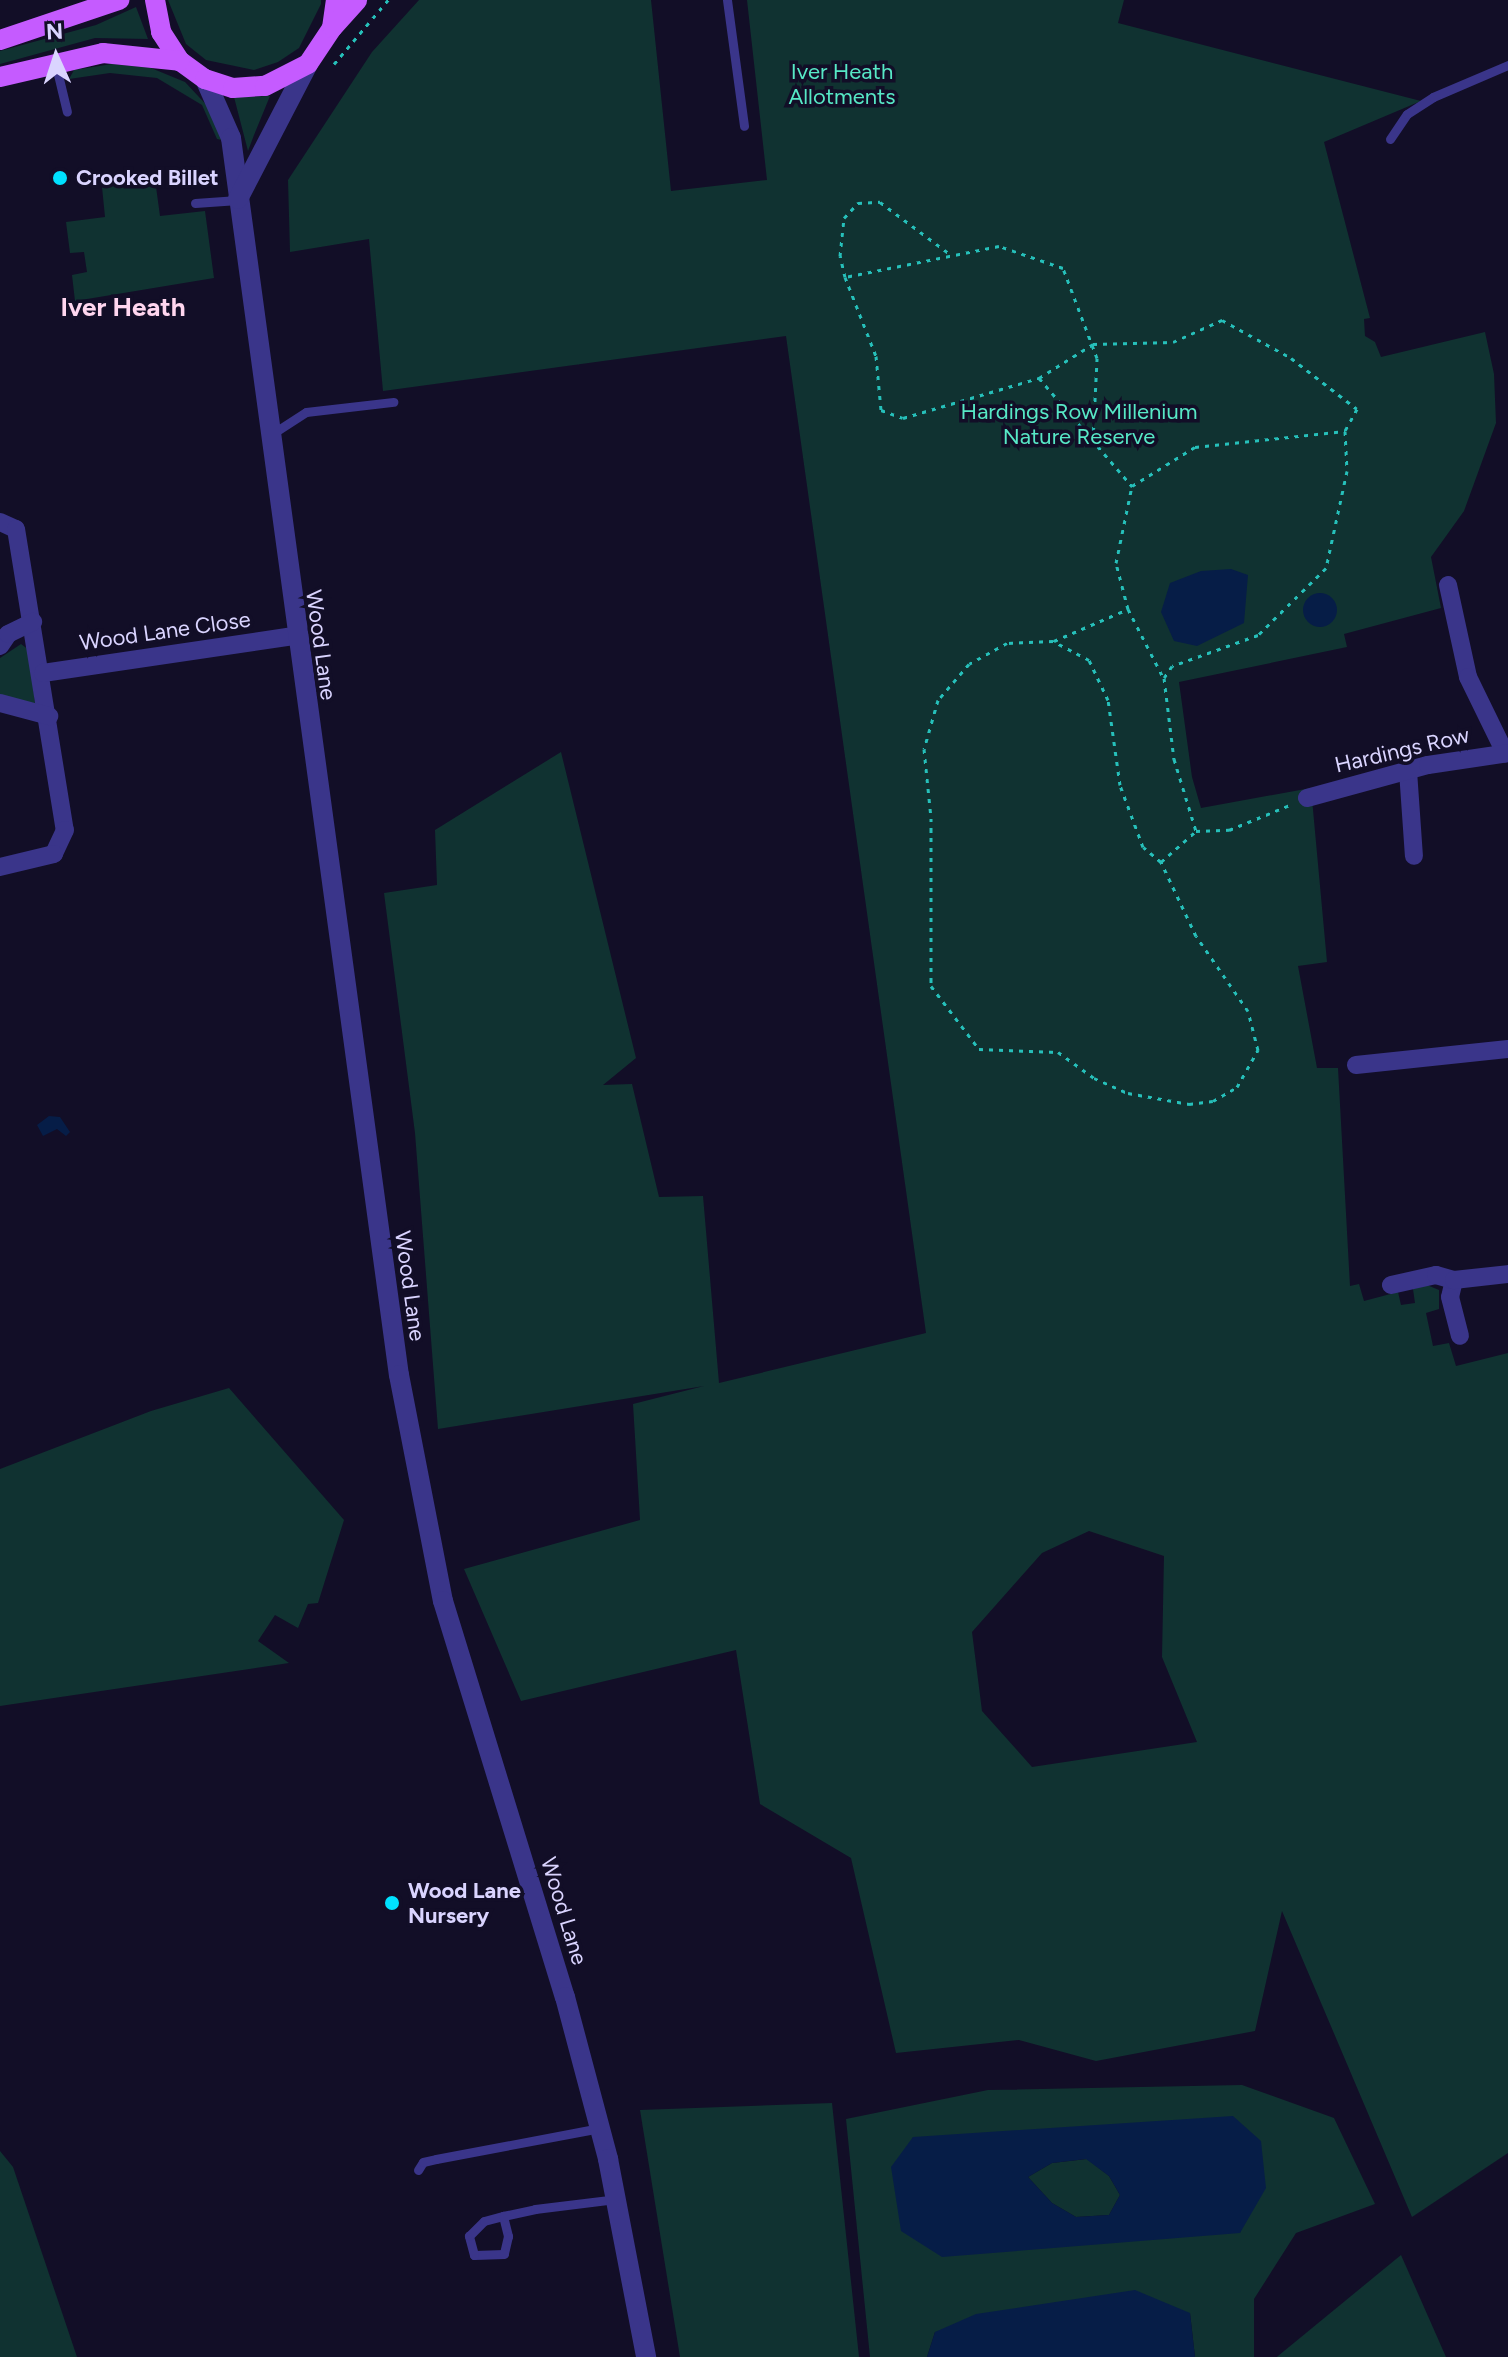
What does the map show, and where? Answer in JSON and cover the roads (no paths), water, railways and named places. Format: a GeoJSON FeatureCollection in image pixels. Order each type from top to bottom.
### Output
{"type":"FeatureCollection","features":[{"type":"Feature","properties":{"kind":"main road"},"geometry":{"type":"LineString","coordinates":[[0,40],[119,0]]}},
{"type":"Feature","properties":{"kind":"main road"},"geometry":{"type":"LineString","coordinates":[[155,0],[161,32],[180,61],[205,79],[233,88],[265,86],[308,64],[332,28],[357,0]]}},
{"type":"Feature","properties":{"kind":"main road"},"geometry":{"type":"LineString","coordinates":[[332,28],[336,0]]}},
{"type":"Feature","properties":{"kind":"main road"},"geometry":{"type":"LineString","coordinates":[[0,77],[55,62],[124,52],[180,61]]}},
{"type":"Feature","properties":{"kind":"street"},"geometry":{"type":"LineString","coordinates":[[238,200],[308,64]]}},
{"type":"Feature","properties":{"kind":"street","name":"Wood Lane"},"geometry":{"type":"LineString","coordinates":[[205,79],[231,138],[295,636],[399,1375],[443,1601],[565,1997],[617,2199],[646,2357]]}},
{"type":"Feature","properties":{"kind":"street"},"geometry":{"type":"LineString","coordinates":[[0,522],[16,529],[43,673],[65,830],[54,854],[0,867]]}},
{"type":"Feature","properties":{"kind":"street"},"geometry":{"type":"LineString","coordinates":[[1448,585],[1468,677],[1506,753]]}},
{"type":"Feature","properties":{"kind":"street"},"geometry":{"type":"LineString","coordinates":[[0,646],[8,634],[33,622]]}},
{"type":"Feature","properties":{"kind":"street","name":"Wood Lane Close"},"geometry":{"type":"LineString","coordinates":[[43,673],[295,636]]}},
{"type":"Feature","properties":{"kind":"street"},"geometry":{"type":"LineString","coordinates":[[0,703],[49,716]]}},
{"type":"Feature","properties":{"kind":"street","name":"Hardings Row"},"geometry":{"type":"LineString","coordinates":[[1307,798],[1408,771],[1506,753]]}},
{"type":"Feature","properties":{"kind":"street"},"geometry":{"type":"LineString","coordinates":[[1408,771],[1414,856]]}},
{"type":"Feature","properties":{"kind":"street"},"geometry":{"type":"LineString","coordinates":[[1356,1065],[1508,1049]]}},
{"type":"Feature","properties":{"kind":"street"},"geometry":{"type":"LineString","coordinates":[[1391,1285],[1436,1275],[1454,1280],[1508,1274]]}},
{"type":"Feature","properties":{"kind":"street"},"geometry":{"type":"LineString","coordinates":[[1454,1280],[1450,1297],[1460,1336]]}},
{"type":"Feature","properties":{"kind":"lane"},"geometry":{"type":"LineString","coordinates":[[727,0],[744,126]]}},
{"type":"Feature","properties":{"kind":"lane"},"geometry":{"type":"LineString","coordinates":[[55,62],[67,112]]}},
{"type":"Feature","properties":{"kind":"lane"},"geometry":{"type":"LineString","coordinates":[[1390,139],[1407,114],[1433,97],[1508,65]]}},
{"type":"Feature","properties":{"kind":"lane"},"geometry":{"type":"LineString","coordinates":[[195,203],[238,200]]}},
{"type":"Feature","properties":{"kind":"lane"},"geometry":{"type":"LineString","coordinates":[[269,436],[306,412],[393,402]]}},
{"type":"Feature","properties":{"kind":"lane"},"geometry":{"type":"LineString","coordinates":[[418,2170],[423,2162],[436,2159],[600,2128]]}},
{"type":"Feature","properties":{"kind":"lane"},"geometry":{"type":"LineString","coordinates":[[503,2216],[508,2240],[504,2254],[474,2255],[469,2236],[474,2226],[503,2216],[617,2199]]}},
{"type":"Feature","properties":{"kind":"water"},"geometry":{"type":"Polygon","coordinates":[[[1231,569],[1248,575],[1244,623],[1197,646],[1174,641],[1161,612],[1170,583],[1201,571],[1231,569]]]}},
{"type":"Feature","properties":{"kind":"water"},"geometry":{"type":"Polygon","coordinates":[[[1320,593],[1332,598],[1337,610],[1332,622],[1320,627],[1308,622],[1303,610],[1308,598],[1320,593]]]}},
{"type":"Feature","properties":{"kind":"water"},"geometry":{"type":"Polygon","coordinates":[[[49,1116],[60,1117],[70,1132],[66,1136],[57,1129],[43,1136],[37,1125],[49,1116]]]}},
{"type":"Feature","properties":{"kind":"water"},"geometry":{"type":"Polygon","coordinates":[[[1233,2116],[1261,2141],[1266,2188],[1240,2233],[942,2257],[901,2231],[891,2167],[913,2137],[1233,2116]],[[1086,2159],[1052,2163],[1028,2177],[1052,2203],[1076,2217],[1109,2215],[1120,2195],[1109,2176],[1086,2159]]]}},
{"type":"Feature","properties":{"kind":"water"},"geometry":{"type":"Polygon","coordinates":[[[1135,2290],[1190,2313],[1195,2357],[927,2357],[935,2332],[976,2314],[1135,2290]]]}},
{"type":"Feature","properties":{"kind":"place","name":"Crooked Billet"},"geometry":{"type":"Point","coordinates":[60,178]}},
{"type":"Feature","properties":{"kind":"place","name":"Wood Lane Nursery"},"geometry":{"type":"Point","coordinates":[392,1903]}},
{"type":"Feature","properties":{"kind":"district","name":"Iver Heath"},"geometry":{"type":"Point","coordinates":[123,308]}},
{"type":"Feature","properties":{"kind":"park label","name":"Iver Heath Allotments"},"geometry":{"type":"Point","coordinates":[842,84]}},
{"type":"Feature","properties":{"kind":"park label","name":"Hardings Row Millenium Nature Reserve"},"geometry":{"type":"Point","coordinates":[1079,424]}}]}
